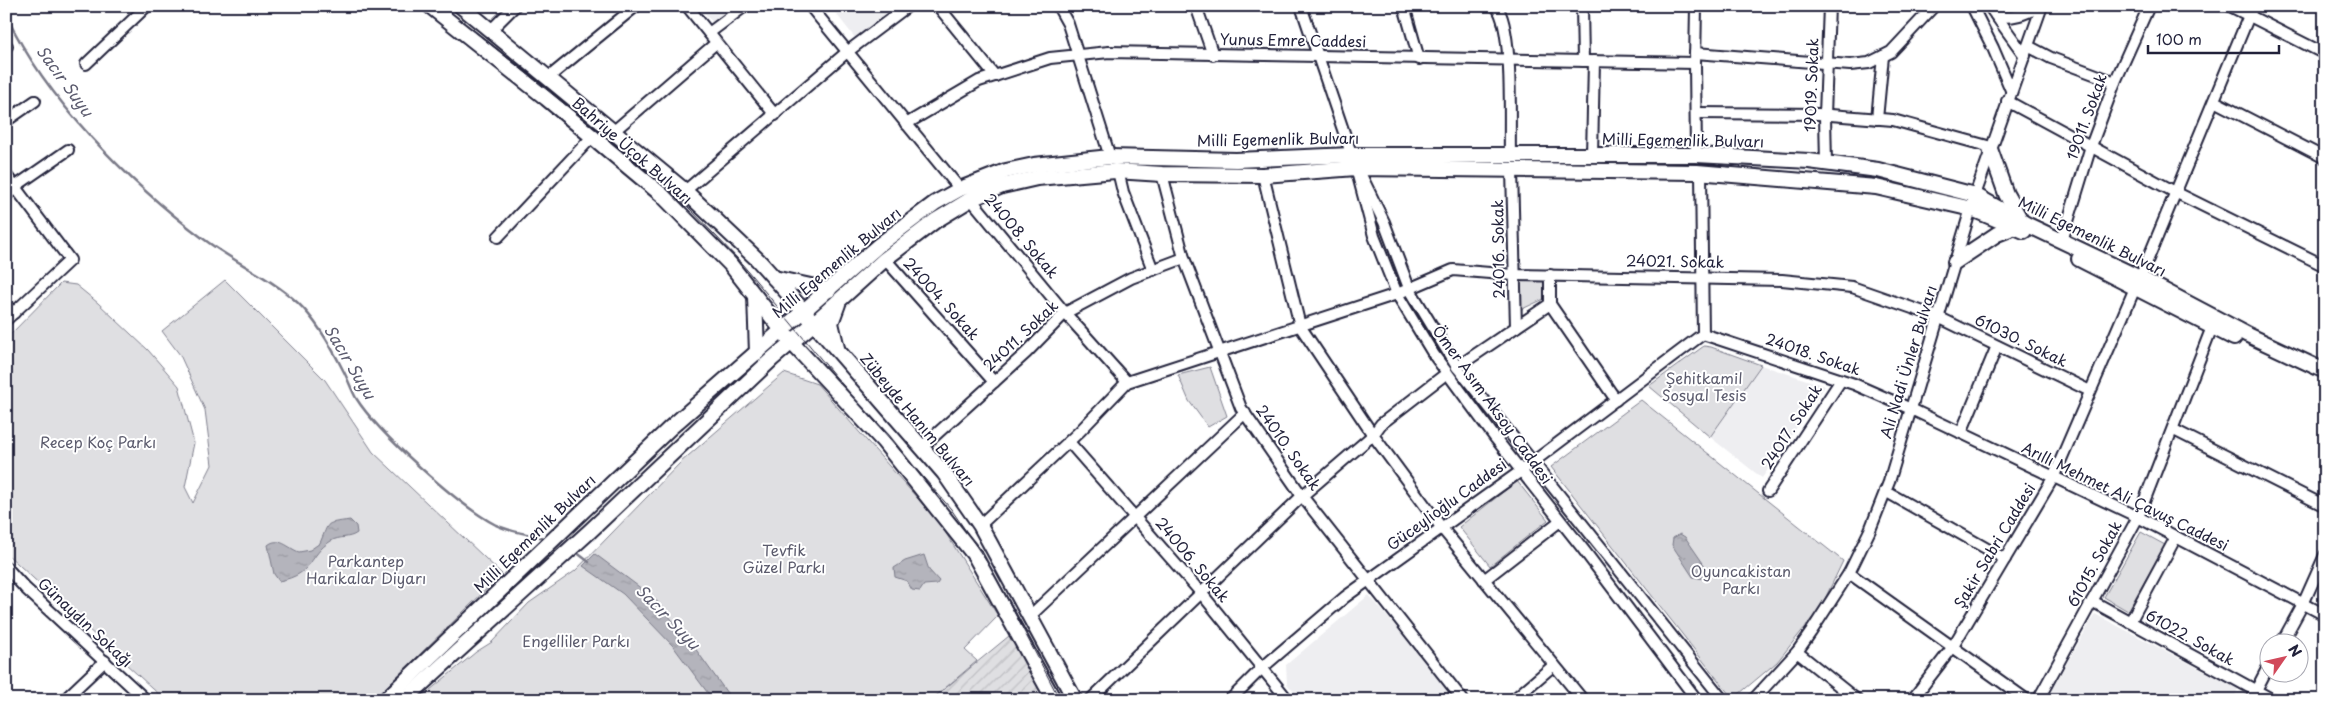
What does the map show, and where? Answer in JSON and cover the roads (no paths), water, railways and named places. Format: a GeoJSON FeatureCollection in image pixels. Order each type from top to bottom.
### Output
{"type":"FeatureCollection","features":[{"type":"Feature","properties":{"kind":"main road","name":"Bahriye Üçok Bulvarı"},"geometry":{"type":"LineString","coordinates":[[430,6],[662,195],[730,264],[792,342]]}},
{"type":"Feature","properties":{"kind":"main road","name":"Bahriye Üçok Bulvarı"},"geometry":{"type":"LineString","coordinates":[[461,6],[685,191],[774,278],[814,324]]}},
{"type":"Feature","properties":{"kind":"main road"},"geometry":{"type":"LineString","coordinates":[[1955,262],[2017,224],[1991,148]]}},
{"type":"Feature","properties":{"kind":"main road","name":"Milli Egemenlik Bulvarı"},"geometry":{"type":"LineString","coordinates":[[404,700],[585,536],[772,359],[814,324],[885,259],[990,176],[1034,165],[1110,157],[1236,160],[1351,155],[1696,155],[1737,156],[1878,170],[1975,194],[2017,224],[2137,283],[2325,371]]}},
{"type":"Feature","properties":{"kind":"main road","name":"Milli Egemenlik Bulvarı"},"geometry":{"type":"LineString","coordinates":[[385,700],[670,428],[805,312],[879,245],[935,203],[965,194],[1037,178],[1118,171],[1162,174],[1263,175],[1356,168],[1701,172],[1876,188],[1972,208],[2062,241],[2212,327],[2325,381]]}},
{"type":"Feature","properties":{"kind":"main road"},"geometry":{"type":"LineString","coordinates":[[774,278],[829,290]]}},
{"type":"Feature","properties":{"kind":"main road"},"geometry":{"type":"LineString","coordinates":[[754,296],[757,353]]}},
{"type":"Feature","properties":{"kind":"main road"},"geometry":{"type":"LineString","coordinates":[[838,351],[831,323],[839,301]]}},
{"type":"Feature","properties":{"kind":"main road","name":"Zübeyde Hanım Bulvarı"},"geometry":{"type":"LineString","coordinates":[[814,324],[944,473],[980,525],[1075,700]]}},
{"type":"Feature","properties":{"kind":"main road"},"geometry":{"type":"LineString","coordinates":[[792,342],[883,441],[975,556],[1054,700]]}},
{"type":"Feature","properties":{"kind":"main road"},"geometry":{"type":"LineString","coordinates":[[772,359],[806,356]]}},
{"type":"Feature","properties":{"kind":"street"},"geometry":{"type":"LineString","coordinates":[[86,64],[147,6]]}},
{"type":"Feature","properties":{"kind":"street"},"geometry":{"type":"LineString","coordinates":[[491,30],[516,6]]}},
{"type":"Feature","properties":{"kind":"street"},"geometry":{"type":"LineString","coordinates":[[549,77],[636,6]]}},
{"type":"Feature","properties":{"kind":"street"},"geometry":{"type":"LineString","coordinates":[[688,6],[775,115]]}},
{"type":"Feature","properties":{"kind":"street"},"geometry":{"type":"LineString","coordinates":[[709,33],[745,6]]}},
{"type":"Feature","properties":{"kind":"street","name":"24008. Sokak"},"geometry":{"type":"LineString","coordinates":[[810,6],[965,194],[1127,382]]}},
{"type":"Feature","properties":{"kind":"street"},"geometry":{"type":"LineString","coordinates":[[685,191],[847,52],[908,6]]}},
{"type":"Feature","properties":{"kind":"street"},"geometry":{"type":"LineString","coordinates":[[938,6],[995,76]]}},
{"type":"Feature","properties":{"kind":"street"},"geometry":{"type":"LineString","coordinates":[[1058,6],[1068,24],[1110,157]]}},
{"type":"Feature","properties":{"kind":"street"},"geometry":{"type":"LineString","coordinates":[[1196,6],[1213,55]]}},
{"type":"Feature","properties":{"kind":"street"},"geometry":{"type":"LineString","coordinates":[[1301,6],[1356,168]]}},
{"type":"Feature","properties":{"kind":"street"},"geometry":{"type":"LineString","coordinates":[[1404,6],[1419,58]]}},
{"type":"Feature","properties":{"kind":"street"},"geometry":{"type":"LineString","coordinates":[[1496,6],[1504,28],[1508,60],[1510,155]]}},
{"type":"Feature","properties":{"kind":"street"},"geometry":{"type":"LineString","coordinates":[[1582,6],[1583,61]]}},
{"type":"Feature","properties":{"kind":"street"},"geometry":{"type":"LineString","coordinates":[[1696,6],[1696,155]]}},
{"type":"Feature","properties":{"kind":"street","name":"19019. Sokak"},"geometry":{"type":"LineString","coordinates":[[1826,164],[1825,115],[1829,6]]}},
{"type":"Feature","properties":{"kind":"street"},"geometry":{"type":"LineString","coordinates":[[1877,119],[1883,56],[1891,52],[1934,6]]}},
{"type":"Feature","properties":{"kind":"street"},"geometry":{"type":"LineString","coordinates":[[1972,6],[2011,90]]}},
{"type":"Feature","properties":{"kind":"street"},"geometry":{"type":"LineString","coordinates":[[1989,6],[2027,51],[2115,82]]}},
{"type":"Feature","properties":{"kind":"street"},"geometry":{"type":"LineString","coordinates":[[1996,16],[2007,18],[2019,16],[2041,6]]}},
{"type":"Feature","properties":{"kind":"street","name":"Ali Nadi Ünler Bulvarı"},"geometry":{"type":"LineString","coordinates":[[1753,700],[1797,652],[1849,573],[1870,530],[1885,491],[1911,408],[1975,194],[2011,90],[2027,51],[2041,6]]}},
{"type":"Feature","properties":{"kind":"street","name":"19011. Sokak"},"geometry":{"type":"LineString","coordinates":[[2062,241],[2090,146],[2148,6]]}},
{"type":"Feature","properties":{"kind":"street"},"geometry":{"type":"LineString","coordinates":[[2230,6],[2252,11],[2325,54]]}},
{"type":"Feature","properties":{"kind":"street","name":"Şakir Sabri Caddesi"},"geometry":{"type":"LineString","coordinates":[[1912,700],[1952,648],[2053,478],[2252,11]]}},
{"type":"Feature","properties":{"kind":"street"},"geometry":{"type":"LineString","coordinates":[[614,131],[716,43]]}},
{"type":"Feature","properties":{"kind":"street","name":"Yunus Emre Caddesi"},"geometry":{"type":"LineString","coordinates":[[906,124],[979,82],[995,76],[1050,58],[1109,52],[1583,61],[1695,58],[1850,65],[1869,63],[1883,56]]}},
{"type":"Feature","properties":{"kind":"street"},"geometry":{"type":"LineString","coordinates":[[1592,156],[1594,61]]}},
{"type":"Feature","properties":{"kind":"street"},"geometry":{"type":"LineString","coordinates":[[6,121],[35,100]]}},
{"type":"Feature","properties":{"kind":"street"},"geometry":{"type":"LineString","coordinates":[[2007,101],[2175,192],[2325,266]]}},
{"type":"Feature","properties":{"kind":"street"},"geometry":{"type":"LineString","coordinates":[[2214,101],[2325,158]]}},
{"type":"Feature","properties":{"kind":"street"},"geometry":{"type":"LineString","coordinates":[[1696,112],[1825,115],[1893,120],[1991,148]]}},
{"type":"Feature","properties":{"kind":"street"},"geometry":{"type":"LineString","coordinates":[[498,238],[592,137]]}},
{"type":"Feature","properties":{"kind":"street"},"geometry":{"type":"LineString","coordinates":[[6,196],[16,186],[68,150]]}},
{"type":"Feature","properties":{"kind":"street","name":"Ömer Asım Aksoy Caddesi"},"geometry":{"type":"LineString","coordinates":[[1356,168],[1365,181],[1384,222],[1409,288],[1457,367],[1723,700]]}},
{"type":"Feature","properties":{"kind":"street","name":"Ömer Asım Aksoy Caddesi"},"geometry":{"type":"LineString","coordinates":[[1356,168],[1374,236],[1397,294],[1447,373],[1697,700]]}},
{"type":"Feature","properties":{"kind":"street","name":"24016. Sokak"},"geometry":{"type":"LineString","coordinates":[[1512,170],[1516,327]]}},
{"type":"Feature","properties":{"kind":"street"},"geometry":{"type":"LineString","coordinates":[[1118,171],[1123,192],[1153,270]]}},
{"type":"Feature","properties":{"kind":"street"},"geometry":{"type":"LineString","coordinates":[[1701,172],[1703,334]]}},
{"type":"Feature","properties":{"kind":"street","name":"24010. Sokak"},"geometry":{"type":"LineString","coordinates":[[1162,174],[1184,258],[1221,351],[1241,408],[1302,496],[1463,700]]}},
{"type":"Feature","properties":{"kind":"street"},"geometry":{"type":"LineString","coordinates":[[6,175],[70,260],[10,316],[6,305]]}},
{"type":"Feature","properties":{"kind":"street"},"geometry":{"type":"LineString","coordinates":[[1263,175],[1300,326],[1373,435],[1441,527],[1583,700]]}},
{"type":"Feature","properties":{"kind":"street","name":"24011. Sokak"},"geometry":{"type":"LineString","coordinates":[[921,448],[1066,313],[1131,278],[1184,258]]}},
{"type":"Feature","properties":{"kind":"street","name":"24004. Sokak"},"geometry":{"type":"LineString","coordinates":[[885,259],[994,382]]}},
{"type":"Feature","properties":{"kind":"street","name":"24021. Sokak"},"geometry":{"type":"LineString","coordinates":[[1127,382],[1397,294],[1453,270],[1514,275],[1782,280],[1852,287],[1938,317]]}},
{"type":"Feature","properties":{"kind":"street"},"geometry":{"type":"LineString","coordinates":[[1550,275],[1550,304],[1616,400]]}},
{"type":"Feature","properties":{"kind":"street"},"geometry":{"type":"LineString","coordinates":[[1457,367],[1550,304]]}},
{"type":"Feature","properties":{"kind":"street","name":"61030. Sokak"},"geometry":{"type":"LineString","coordinates":[[1938,317],[2090,391]]}},
{"type":"Feature","properties":{"kind":"street","name":"61015. Sokak"},"geometry":{"type":"LineString","coordinates":[[2038,700],[2052,670],[2138,517],[2174,430],[2212,327]]}},
{"type":"Feature","properties":{"kind":"street","name":"24018. Sokak"},"geometry":{"type":"LineString","coordinates":[[1703,334],[1841,380],[1911,408]]}},
{"type":"Feature","properties":{"kind":"street","name":"Güceylioğlu Caddesi"},"geometry":{"type":"LineString","coordinates":[[1230,700],[1262,668],[1345,597],[1521,471],[1703,334]]}},
{"type":"Feature","properties":{"kind":"street"},"geometry":{"type":"LineString","coordinates":[[1960,433],[1998,346]]}},
{"type":"Feature","properties":{"kind":"street"},"geometry":{"type":"LineString","coordinates":[[1090,700],[1302,496],[1373,435],[1381,424],[1447,373]]}},
{"type":"Feature","properties":{"kind":"street","name":"24017. Sokak"},"geometry":{"type":"LineString","coordinates":[[1768,491],[1841,380]]}},
{"type":"Feature","properties":{"kind":"street"},"geometry":{"type":"LineString","coordinates":[[980,525],[1069,442],[1127,382]]}},
{"type":"Feature","properties":{"kind":"street","name":"Arıllı Mehmet Ali Çavuş Caddesi"},"geometry":{"type":"LineString","coordinates":[[1911,408],[2053,478],[2138,517],[2304,602],[2325,615]]}},
{"type":"Feature","properties":{"kind":"street"},"geometry":{"type":"LineString","coordinates":[[1030,616],[1245,413]]}},
{"type":"Feature","properties":{"kind":"street"},"geometry":{"type":"LineString","coordinates":[[2174,430],[2325,506]]}},
{"type":"Feature","properties":{"kind":"street","name":"24006. Sokak"},"geometry":{"type":"LineString","coordinates":[[1069,442],[1202,594],[1288,700]]}},
{"type":"Feature","properties":{"kind":"street"},"geometry":{"type":"LineString","coordinates":[[1885,491],[2005,559]]}},
{"type":"Feature","properties":{"kind":"street"},"geometry":{"type":"LineString","coordinates":[[1484,580],[1560,521]]}},
{"type":"Feature","properties":{"kind":"street"},"geometry":{"type":"LineString","coordinates":[[2130,622],[2176,537]]}},
{"type":"Feature","properties":{"kind":"street"},"geometry":{"type":"LineString","coordinates":[[2286,634],[2304,602],[2325,555]]}},
{"type":"Feature","properties":{"kind":"street","name":"Günaydın Sokağı"},"geometry":{"type":"LineString","coordinates":[[6,567],[24,588],[146,700]]}},
{"type":"Feature","properties":{"kind":"street"},"geometry":{"type":"LineString","coordinates":[[1849,573],[2027,700]]}},
{"type":"Feature","properties":{"kind":"street","name":"61022. Sokak"},"geometry":{"type":"LineString","coordinates":[[2092,601],[2253,696],[2273,700]]}},
{"type":"Feature","properties":{"kind":"street"},"geometry":{"type":"LineString","coordinates":[[1797,652],[1856,700]]}},
{"type":"Feature","properties":{"kind":"street"},"geometry":{"type":"LineString","coordinates":[[64,700],[105,661]]}},
{"type":"Feature","properties":{"kind":"street"},"geometry":{"type":"LineString","coordinates":[[1513,700],[1554,665]]}},
{"type":"Feature","properties":{"kind":"street"},"geometry":{"type":"LineString","coordinates":[[2253,696],[2259,684]]}},
{"type":"Feature","properties":{"kind":"water"},"geometry":{"type":"Polygon","coordinates":[[[350,520],[356,526],[357,533],[331,541],[318,552],[310,564],[299,574],[279,581],[274,574],[268,545],[280,542],[299,552],[310,550],[320,543],[329,524],[350,520]]]}},
{"type":"Feature","properties":{"kind":"water"},"geometry":{"type":"Polygon","coordinates":[[[1680,534],[1685,537],[1707,569],[1704,579],[1693,577],[1672,545],[1673,538],[1680,534]]]}},
{"type":"Feature","properties":{"kind":"water"},"geometry":{"type":"Polygon","coordinates":[[[595,554],[654,598],[692,644],[732,700],[713,700],[673,646],[623,594],[583,566],[595,554]]]}},
{"type":"Feature","properties":{"kind":"water"},"geometry":{"type":"Polygon","coordinates":[[[924,555],[929,570],[939,581],[937,584],[924,585],[920,591],[912,590],[907,581],[895,577],[894,568],[905,561],[924,555]]]}},
{"type":"Feature","properties":{"kind":"waterway","name":"Sacır Suyu"},"geometry":{"type":"LineString","coordinates":[[6,15],[23,47],[67,109],[119,166],[148,193],[205,240],[276,286],[305,310],[328,343],[345,373],[356,398],[400,449],[441,486],[480,516],[502,528],[548,539]]}},
{"type":"Feature","properties":{"kind":"waterway","name":"Sacır Suyu"},"geometry":{"type":"LineString","coordinates":[[576,552],[589,562]]}},
{"type":"Feature","properties":{"kind":"tram line"},"geometry":{"type":"LineString","coordinates":[[443,6],[656,178],[689,208],[737,258],[835,376],[951,509],[991,568],[1060,700]]}},
{"type":"Feature","properties":{"kind":"park label","name":"Şehitkamil Sosyal Tesis"},"geometry":{"type":"Point","coordinates":[1704,388]}},
{"type":"Feature","properties":{"kind":"park label","name":"Recep Koç Parkı"},"geometry":{"type":"Point","coordinates":[98,443]}},
{"type":"Feature","properties":{"kind":"park label","name":"Tevfik Güzel Parkı"},"geometry":{"type":"Point","coordinates":[784,560]}},
{"type":"Feature","properties":{"kind":"park label","name":"Parkantep Harikalar Diyarı"},"geometry":{"type":"Point","coordinates":[366,570]}},
{"type":"Feature","properties":{"kind":"park label","name":"Oyuncakistan Parkı"},"geometry":{"type":"Point","coordinates":[1741,580]}},
{"type":"Feature","properties":{"kind":"park label","name":"Engelliler Parkı"},"geometry":{"type":"Point","coordinates":[576,642]}}]}
